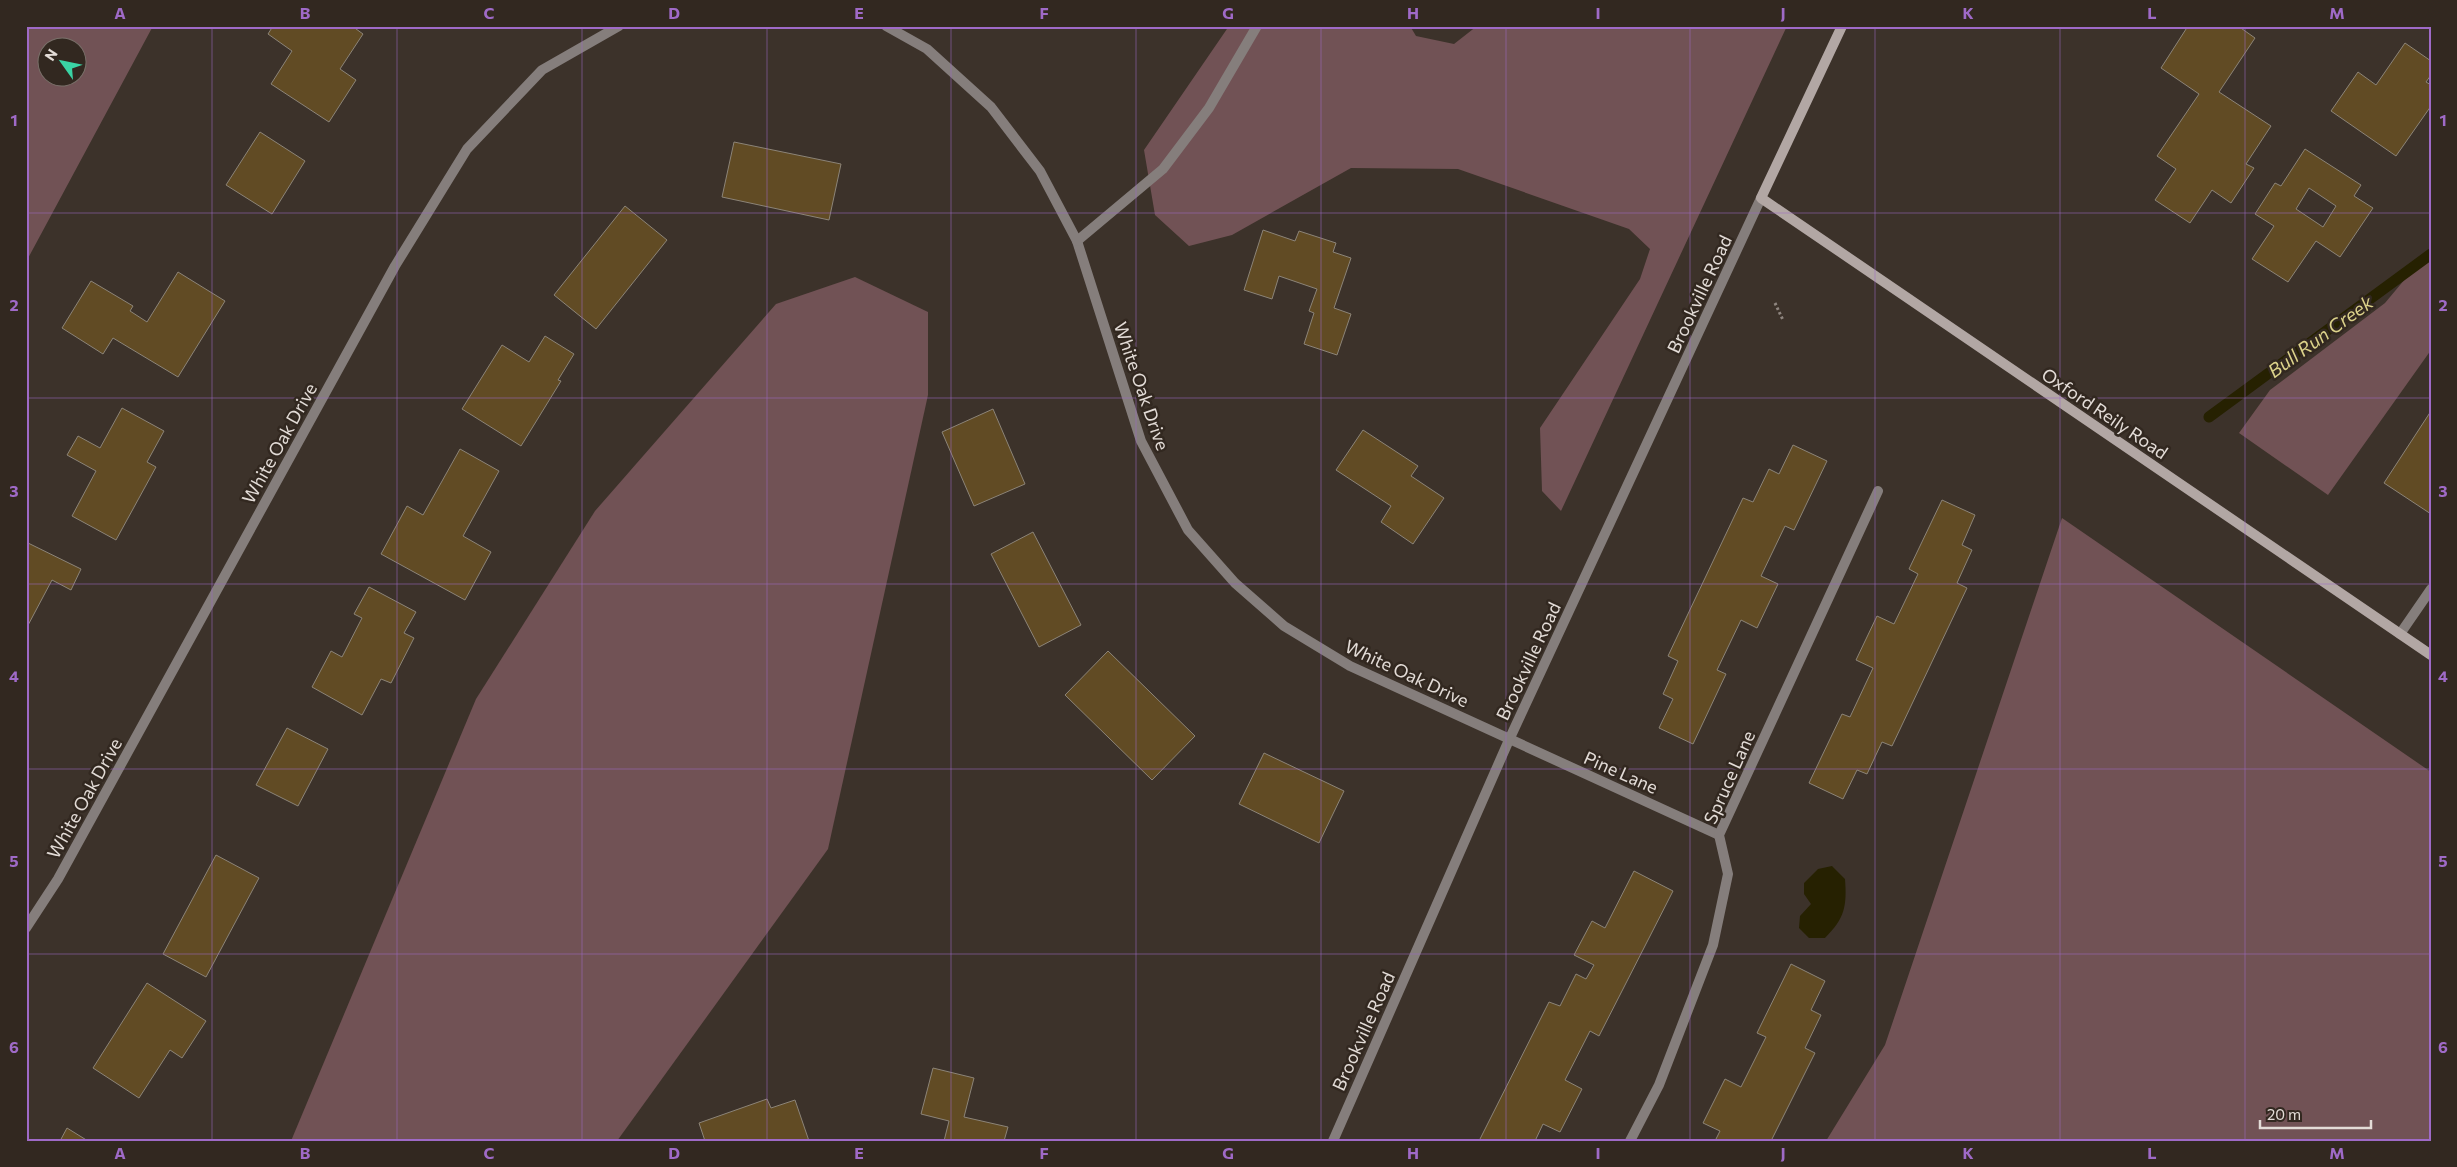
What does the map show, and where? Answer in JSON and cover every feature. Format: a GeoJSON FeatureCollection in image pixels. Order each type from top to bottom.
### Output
{"type":"FeatureCollection","features":[{"type":"Feature","properties":{"kind":"main road"},"geometry":{"type":"LineString","coordinates":[[1761,198],[1842,26]]}},
{"type":"Feature","properties":{"kind":"main road","name":"Oxford Reily Road"},"geometry":{"type":"LineString","coordinates":[[1761,198],[2431,656]]}},
{"type":"Feature","properties":{"kind":"street","name":"White Oak Drive"},"geometry":{"type":"LineString","coordinates":[[26,928],[58,879],[395,266],[468,149],[542,70],[619,26]]}},
{"type":"Feature","properties":{"kind":"street","name":"White Oak Drive"},"geometry":{"type":"LineString","coordinates":[[886,26],[927,49],[991,107],[1040,171],[1077,241],[1141,441],[1188,530],[1235,584],[1284,626],[1350,666],[1509,740]]}},
{"type":"Feature","properties":{"kind":"street"},"geometry":{"type":"LineString","coordinates":[[1077,241],[1163,169],[1209,108],[1257,26]]}},
{"type":"Feature","properties":{"kind":"street","name":"Brookville Road"},"geometry":{"type":"LineString","coordinates":[[1333,1141],[1509,740],[1761,198]]}},
{"type":"Feature","properties":{"kind":"street","name":"Spruce Lane"},"geometry":{"type":"LineString","coordinates":[[1630,1141],[1659,1085],[1714,945],[1728,874],[1720,835],[1878,491]]}},
{"type":"Feature","properties":{"kind":"street"},"geometry":{"type":"LineString","coordinates":[[2400,634],[2431,589]]}},
{"type":"Feature","properties":{"kind":"street","name":"Pine Lane"},"geometry":{"type":"LineString","coordinates":[[1509,740],[1720,835]]}},
{"type":"Feature","properties":{"kind":"path"},"geometry":{"type":"LineString","coordinates":[[1775,303],[1782,320]]}},
{"type":"Feature","properties":{"kind":"shaded area"},"geometry":{"type":"Polygon","coordinates":[[[26,26],[153,26],[26,262],[26,26]]]}},
{"type":"Feature","properties":{"kind":"shaded area"},"geometry":{"type":"Polygon","coordinates":[[[1229,26],[1410,26],[1416,36],[1454,44],[1477,26],[1787,26],[1561,511],[1542,491],[1540,428],[1640,279],[1650,249],[1629,229],[1458,169],[1351,168],[1232,235],[1189,246],[1155,215],[1144,150],[1229,26]]]}},
{"type":"Feature","properties":{"kind":"shaded area"},"geometry":{"type":"Polygon","coordinates":[[[2431,248],[2431,350],[2328,495],[2239,433],[2270,390],[2385,303],[2431,248]]]}},
{"type":"Feature","properties":{"kind":"shaded area"},"geometry":{"type":"Polygon","coordinates":[[[855,277],[928,312],[928,395],[828,849],[617,1141],[291,1141],[476,699],[595,511],[776,304],[855,277]]]}},
{"type":"Feature","properties":{"kind":"shaded area"},"geometry":{"type":"Polygon","coordinates":[[[2062,518],[2431,772],[2431,1141],[1826,1141],[1885,1045],[2062,518]]]}},
{"type":"Feature","properties":{"kind":"shaded area"},"geometry":{"type":"Polygon","coordinates":[[[1832,866],[1845,879],[1846,897],[1841,918],[1825,938],[1809,938],[1799,928],[1800,916],[1811,904],[1804,894],[1804,883],[1818,869],[1832,866]]]}},
{"type":"Feature","properties":{"kind":"building"},"geometry":{"type":"Polygon","coordinates":[[[273,26],[352,26],[363,34],[340,69],[356,80],[329,122],[271,84],[292,51],[268,34],[273,26]]]}},
{"type":"Feature","properties":{"kind":"building"},"geometry":{"type":"Polygon","coordinates":[[[2188,26],[2238,26],[2255,38],[2219,92],[2271,126],[2246,164],[2254,168],[2231,203],[2212,190],[2190,223],[2155,200],[2176,169],[2157,156],[2199,94],[2161,68],[2188,26]]]}},
{"type":"Feature","properties":{"kind":"building"},"geometry":{"type":"Polygon","coordinates":[[[2405,43],[2431,61],[2431,75],[2426,82],[2431,85],[2431,106],[2396,156],[2331,111],[2358,72],[2376,85],[2405,43]]]}},
{"type":"Feature","properties":{"kind":"building"},"geometry":{"type":"Polygon","coordinates":[[[260,132],[305,161],[272,214],[226,185],[260,132]]]}},
{"type":"Feature","properties":{"kind":"building"},"geometry":{"type":"Polygon","coordinates":[[[734,142],[841,164],[829,220],[722,197],[734,142]]]}},
{"type":"Feature","properties":{"kind":"building"},"geometry":{"type":"Polygon","coordinates":[[[2305,149],[2361,185],[2354,196],[2373,208],[2340,257],[2316,241],[2288,282],[2252,259],[2274,226],[2255,214],[2275,183],[2281,186],[2305,149]],[[2309,188],[2296,209],[2323,227],[2336,206],[2309,188]]]}},
{"type":"Feature","properties":{"kind":"building"},"geometry":{"type":"Polygon","coordinates":[[[625,206],[667,240],[596,329],[554,295],[625,206]]]}},
{"type":"Feature","properties":{"kind":"building"},"geometry":{"type":"Polygon","coordinates":[[[1263,230],[1295,241],[1299,231],[1336,243],[1333,252],[1351,258],[1334,308],[1351,314],[1337,355],[1304,344],[1314,313],[1309,311],[1317,289],[1279,276],[1272,299],[1244,290],[1263,230]]]}},
{"type":"Feature","properties":{"kind":"building"},"geometry":{"type":"Polygon","coordinates":[[[178,272],[225,301],[178,377],[113,338],[103,354],[62,328],[91,281],[133,306],[130,311],[147,322],[178,272]]]}},
{"type":"Feature","properties":{"kind":"building"},"geometry":{"type":"Polygon","coordinates":[[[545,336],[574,354],[558,380],[561,381],[521,446],[462,409],[502,345],[529,362],[545,336]]]}},
{"type":"Feature","properties":{"kind":"building"},"geometry":{"type":"Polygon","coordinates":[[[122,408],[164,431],[147,462],[156,467],[116,540],[72,516],[96,471],[67,455],[78,436],[100,448],[122,408]]]}},
{"type":"Feature","properties":{"kind":"building"},"geometry":{"type":"Polygon","coordinates":[[[993,409],[1025,484],[974,506],[942,432],[993,409]]]}},
{"type":"Feature","properties":{"kind":"building"},"geometry":{"type":"Polygon","coordinates":[[[2431,411],[2431,514],[2384,483],[2431,411]]]}},
{"type":"Feature","properties":{"kind":"building"},"geometry":{"type":"Polygon","coordinates":[[[1363,430],[1418,466],[1411,476],[1444,498],[1413,544],[1381,522],[1391,506],[1336,470],[1363,430]]]}},
{"type":"Feature","properties":{"kind":"building"},"geometry":{"type":"Polygon","coordinates":[[[1793,445],[1827,461],[1794,530],[1785,526],[1761,576],[1778,584],[1757,628],[1741,620],[1717,670],[1726,674],[1693,744],[1659,728],[1673,699],[1663,694],[1678,661],[1668,656],[1743,498],[1753,502],[1769,469],[1779,474],[1793,445]]]}},
{"type":"Feature","properties":{"kind":"building"},"geometry":{"type":"Polygon","coordinates":[[[460,449],[499,471],[463,536],[491,552],[465,600],[381,554],[407,506],[423,515],[460,449]]]}},
{"type":"Feature","properties":{"kind":"building"},"geometry":{"type":"Polygon","coordinates":[[[1942,500],[1975,515],[1962,545],[1972,550],[1957,583],[1967,588],[1892,746],[1882,742],[1867,774],[1857,770],[1843,799],[1809,783],[1842,714],[1850,717],[1873,668],[1856,660],[1877,616],[1894,624],[1918,574],[1909,569],[1942,500]]]}},
{"type":"Feature","properties":{"kind":"building"},"geometry":{"type":"Polygon","coordinates":[[[1033,532],[1081,625],[1039,647],[991,554],[1033,532]]]}},
{"type":"Feature","properties":{"kind":"building"},"geometry":{"type":"Polygon","coordinates":[[[26,542],[81,569],[71,590],[52,580],[26,629],[26,542]]]}},
{"type":"Feature","properties":{"kind":"building"},"geometry":{"type":"Polygon","coordinates":[[[369,587],[416,612],[404,633],[414,638],[391,683],[381,679],[362,715],[312,687],[331,651],[342,657],[362,618],[354,614],[369,587]]]}},
{"type":"Feature","properties":{"kind":"building"},"geometry":{"type":"Polygon","coordinates":[[[1108,651],[1195,736],[1152,780],[1065,695],[1108,651]]]}},
{"type":"Feature","properties":{"kind":"building"},"geometry":{"type":"Polygon","coordinates":[[[287,728],[328,749],[298,806],[256,785],[287,728]]]}},
{"type":"Feature","properties":{"kind":"building"},"geometry":{"type":"Polygon","coordinates":[[[1264,753],[1344,791],[1319,843],[1239,804],[1264,753]]]}},
{"type":"Feature","properties":{"kind":"building"},"geometry":{"type":"Polygon","coordinates":[[[216,855],[259,878],[206,977],[163,954],[216,855]]]}},
{"type":"Feature","properties":{"kind":"building"},"geometry":{"type":"Polygon","coordinates":[[[1634,871],[1673,891],[1599,1036],[1590,1031],[1565,1080],[1582,1089],[1560,1132],[1543,1124],[1535,1141],[1479,1141],[1549,1002],[1560,1006],[1576,974],[1586,979],[1594,965],[1574,955],[1592,921],[1605,928],[1634,871]]]}},
{"type":"Feature","properties":{"kind":"building"},"geometry":{"type":"Polygon","coordinates":[[[1791,964],[1825,981],[1811,1010],[1821,1015],[1805,1048],[1815,1053],[1771,1141],[1715,1141],[1720,1131],[1703,1123],[1725,1079],[1741,1087],[1766,1037],[1757,1033],[1791,964]]]}},
{"type":"Feature","properties":{"kind":"building"},"geometry":{"type":"Polygon","coordinates":[[[147,983],[206,1021],[182,1058],[170,1050],[139,1098],[93,1068],[147,983]]]}},
{"type":"Feature","properties":{"kind":"building"},"geometry":{"type":"Polygon","coordinates":[[[933,1068],[974,1078],[964,1117],[1008,1127],[1004,1141],[944,1141],[949,1121],[921,1114],[933,1068]]]}},
{"type":"Feature","properties":{"kind":"building"},"geometry":{"type":"Polygon","coordinates":[[[767,1099],[771,1108],[795,1100],[809,1141],[705,1141],[699,1123],[767,1099]]]}},
{"type":"Feature","properties":{"kind":"building"},"geometry":{"type":"Polygon","coordinates":[[[67,1128],[88,1141],[60,1141],[67,1128]]]}},
{"type":"Feature","properties":{"kind":"waterway","name":"Bull Run Creek"},"geometry":{"type":"LineString","coordinates":[[2209,417],[2431,254]]}}]}
